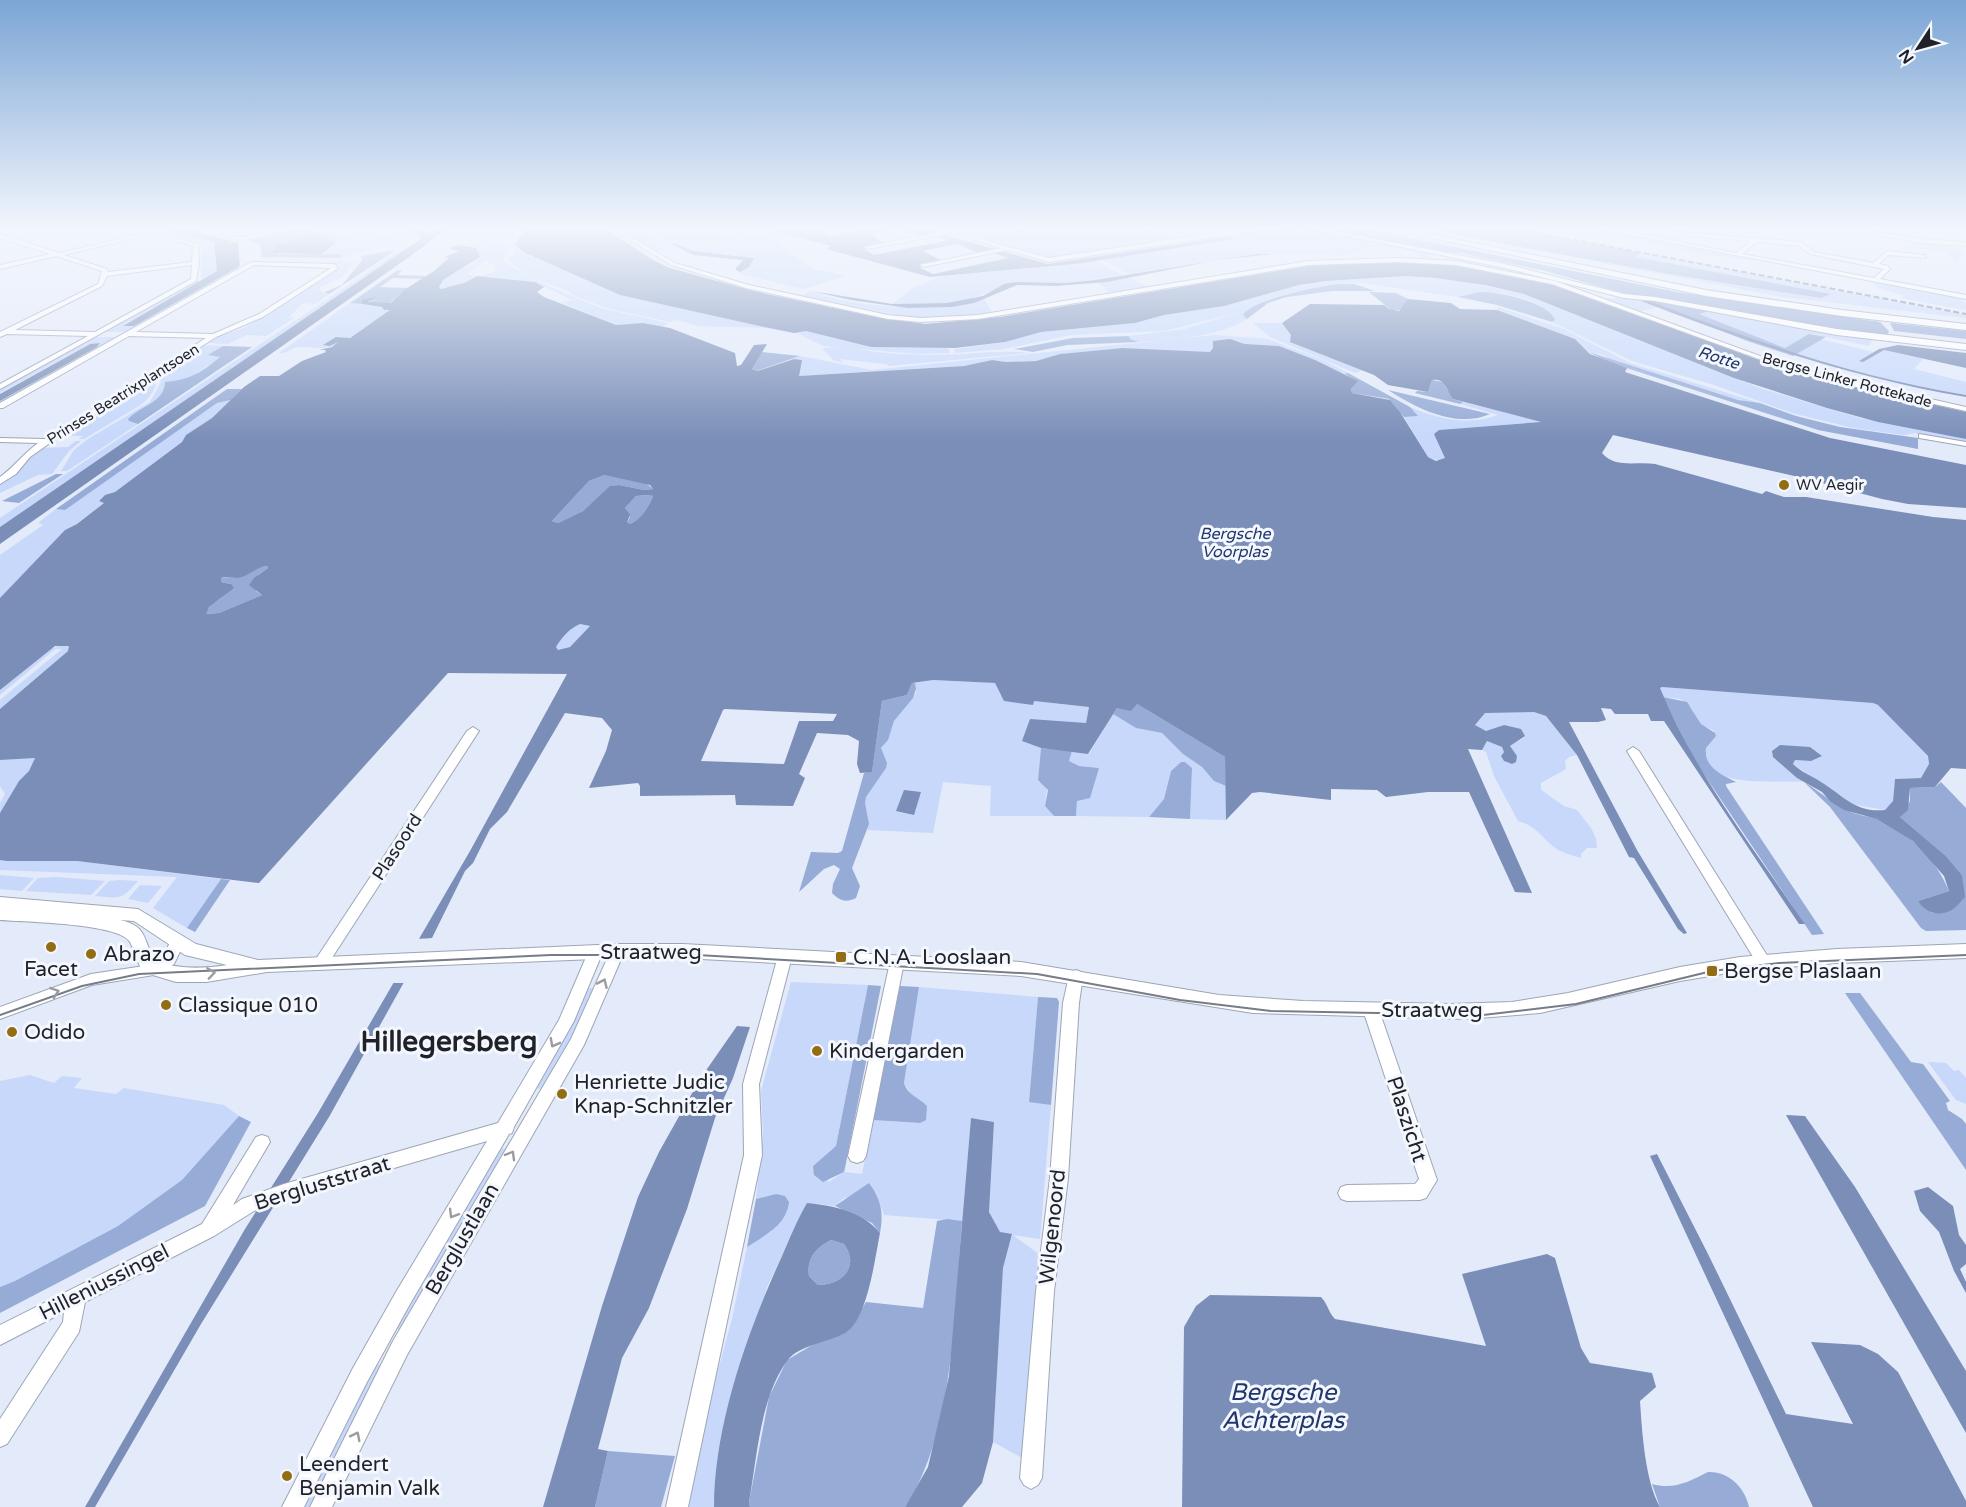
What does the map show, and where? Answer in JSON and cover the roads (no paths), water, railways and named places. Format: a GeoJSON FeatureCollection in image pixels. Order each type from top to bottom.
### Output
{"type":"FeatureCollection","features":[{"type":"Feature","properties":{"kind":"highway"},"geometry":{"type":"LineString","coordinates":[[1755,298],[1966,327]]}},
{"type":"Feature","properties":{"kind":"highway"},"geometry":{"type":"LineString","coordinates":[[1773,298],[1841,310],[1966,321]]}},
{"type":"Feature","properties":{"kind":"street"},"geometry":{"type":"LineString","coordinates":[[2,333],[73,298]]}},
{"type":"Feature","properties":{"kind":"street"},"geometry":{"type":"LineString","coordinates":[[0,387],[161,298]]}},
{"type":"Feature","properties":{"kind":"street","name":"Prinses Beatrixplantsoen"},"geometry":{"type":"LineString","coordinates":[[130,334],[192,298]]}},
{"type":"Feature","properties":{"kind":"street","name":"Prinses Beatrixplantsoen"},"geometry":{"type":"LineString","coordinates":[[0,481],[13,472],[27,455],[47,441],[214,336],[238,329],[286,298]]}},
{"type":"Feature","properties":{"kind":"street","name":"Bergse Linker Rottekade"},"geometry":{"type":"LineString","coordinates":[[804,298],[888,317],[921,320],[978,317],[1092,298]]}},
{"type":"Feature","properties":{"kind":"street","name":"Bergse Linker Rottekade"},"geometry":{"type":"LineString","coordinates":[[1598,298],[1758,357],[1823,377],[1966,409]]}},
{"type":"Feature","properties":{"kind":"street"},"geometry":{"type":"LineString","coordinates":[[1647,298],[1838,332],[1966,347]]}},
{"type":"Feature","properties":{"kind":"street"},"geometry":{"type":"LineString","coordinates":[[2,333],[214,336]]}},
{"type":"Feature","properties":{"kind":"street"},"geometry":{"type":"LineString","coordinates":[[0,406],[130,334]]}},
{"type":"Feature","properties":{"kind":"street"},"geometry":{"type":"LineString","coordinates":[[1922,436],[1966,444]]}},
{"type":"Feature","properties":{"kind":"street"},"geometry":{"type":"LineString","coordinates":[[0,440],[47,441]]}},
{"type":"Feature","properties":{"kind":"street","name":"Plasoord"},"geometry":{"type":"LineString","coordinates":[[321,963],[473,731]]}},
{"type":"Feature","properties":{"kind":"street"},"geometry":{"type":"LineString","coordinates":[[1633,751],[1763,961]]}},
{"type":"Feature","properties":{"kind":"street"},"geometry":{"type":"LineString","coordinates":[[0,903],[30,911]]}},
{"type":"Feature","properties":{"kind":"street"},"geometry":{"type":"LineString","coordinates":[[0,914],[30,911],[99,916],[138,915],[190,950],[267,965]]}},
{"type":"Feature","properties":{"kind":"street"},"geometry":{"type":"LineString","coordinates":[[99,916],[131,931],[138,938],[146,963],[155,970]]}},
{"type":"Feature","properties":{"kind":"street"},"geometry":{"type":"LineString","coordinates":[[155,970],[169,960],[178,941]]}},
{"type":"Feature","properties":{"kind":"street","name":"Straatweg"},"geometry":{"type":"LineString","coordinates":[[267,965],[620,951],[682,951],[1021,969],[1077,976],[1220,1003],[1274,1008],[1484,1011],[1547,1005],[1652,980],[1763,961],[1966,951]]}},
{"type":"Feature","properties":{"kind":"street","name":"Berglustlaan"},"geometry":{"type":"LineString","coordinates":[[321,1507],[400,1348],[578,1041],[616,954],[620,951]]}},
{"type":"Feature","properties":{"kind":"street","name":"Berglustlaan"},"geometry":{"type":"LineString","coordinates":[[293,1507],[378,1344],[566,1021],[595,954],[593,952]]}},
{"type":"Feature","properties":{"kind":"street"},"geometry":{"type":"LineString","coordinates":[[677,1507],[753,1155],[751,1084],[784,956]]}},
{"type":"Feature","properties":{"kind":"street"},"geometry":{"type":"LineString","coordinates":[[857,1156],[897,962]]}},
{"type":"Feature","properties":{"kind":"street"},"geometry":{"type":"LineString","coordinates":[[0,1013],[91,980],[155,970],[176,975],[206,975],[267,965]]}},
{"type":"Feature","properties":{"kind":"street","name":"Wilgenoord"},"geometry":{"type":"LineString","coordinates":[[1032,1478],[1045,1291],[1059,1178],[1071,1003],[1077,976]]}},
{"type":"Feature","properties":{"kind":"street","name":"Plaszicht"},"geometry":{"type":"LineString","coordinates":[[1347,1193],[1420,1192],[1428,1180],[1371,1010]]}},
{"type":"Feature","properties":{"kind":"street"},"geometry":{"type":"LineString","coordinates":[[504,1128],[525,1131]]}},
{"type":"Feature","properties":{"kind":"street","name":"Bergluststraat"},"geometry":{"type":"LineString","coordinates":[[208,1230],[248,1205],[284,1192],[504,1128]]}},
{"type":"Feature","properties":{"kind":"street","name":"Bergluststraat"},"geometry":{"type":"LineString","coordinates":[[208,1230],[261,1142]]}},
{"type":"Feature","properties":{"kind":"street","name":"Hilleniussingel"},"geometry":{"type":"LineString","coordinates":[[0,1335],[208,1230]]}},
{"type":"Feature","properties":{"kind":"street"},"geometry":{"type":"LineString","coordinates":[[0,1437],[72,1325],[76,1298]]}},
{"type":"Feature","properties":{"kind":"street"},"geometry":{"type":"LineString","coordinates":[[378,1344],[400,1348]]}},
{"type":"Feature","properties":{"kind":"water"},"geometry":{"type":"Polygon","coordinates":[[[170,298],[183,298],[134,326],[123,326],[170,298]]]}},
{"type":"Feature","properties":{"kind":"water"},"geometry":{"type":"Polygon","coordinates":[[[334,298],[350,298],[0,544],[0,527],[334,298]]]}},
{"type":"Feature","properties":{"kind":"water","name":"Bergsche Voorplas"},"geometry":{"type":"Polygon","coordinates":[[[375,298],[368,302],[391,303],[396,298],[547,298],[616,325],[643,323],[670,328],[735,353],[737,366],[741,365],[754,345],[767,344],[752,369],[757,371],[794,359],[802,360],[799,376],[964,366],[992,360],[1036,361],[1060,354],[1123,348],[1210,352],[1213,348],[1213,341],[1230,339],[1245,344],[1279,346],[1358,381],[1351,389],[1352,393],[1390,400],[1428,457],[1436,461],[1445,458],[1434,434],[1439,430],[1541,422],[1453,399],[1445,385],[1437,380],[1432,380],[1428,392],[1388,385],[1374,375],[1290,342],[1291,335],[1282,323],[1310,304],[1384,305],[1389,309],[1399,311],[1408,299],[1451,303],[1460,309],[1497,310],[1575,339],[1590,354],[1627,368],[1625,372],[1830,438],[1966,465],[1966,508],[1908,504],[1882,499],[1803,478],[1613,435],[1602,453],[1607,458],[1620,463],[1655,464],[1762,494],[1766,491],[1784,497],[1806,497],[1966,520],[1966,769],[1951,768],[1935,787],[1910,788],[1908,810],[1900,817],[1946,856],[1962,875],[1965,897],[1954,909],[1945,913],[1931,912],[1924,908],[1918,901],[1949,891],[1944,876],[1913,841],[1877,819],[1844,810],[1831,802],[1822,792],[1797,778],[1773,757],[1772,751],[1780,745],[1810,747],[1822,756],[1811,761],[1795,760],[1793,764],[1796,767],[1858,806],[1885,810],[1893,801],[1895,779],[1921,778],[1929,764],[1928,756],[1878,705],[1873,703],[1660,688],[1690,750],[1708,780],[1805,924],[1799,924],[1664,721],[1651,721],[1648,714],[1615,714],[1611,709],[1601,708],[1606,720],[1569,722],[1637,850],[1687,933],[1684,934],[1678,929],[1634,858],[1629,857],[1577,755],[1546,716],[1534,712],[1485,713],[1475,725],[1486,731],[1504,725],[1521,729],[1525,736],[1510,746],[1517,756],[1516,762],[1512,764],[1504,761],[1501,756],[1504,752],[1502,747],[1487,741],[1482,750],[1468,749],[1532,893],[1515,892],[1469,792],[1428,792],[1386,797],[1377,790],[1331,789],[1331,800],[1260,792],[1252,793],[1226,820],[1225,757],[1137,704],[1131,711],[1117,708],[1088,754],[1041,748],[1022,741],[1030,719],[1086,723],[1089,707],[1034,701],[1033,705],[1004,701],[995,683],[933,680],[912,683],[907,695],[882,701],[872,772],[860,773],[857,764],[859,741],[848,735],[817,733],[799,774],[805,778],[793,806],[736,805],[735,795],[640,796],[638,783],[589,788],[606,751],[612,730],[602,718],[565,713],[507,812],[490,829],[473,863],[465,871],[432,938],[428,939],[329,1117],[201,1324],[95,1507],[85,1507],[245,1229],[318,1113],[470,851],[567,674],[448,673],[259,883],[77,861],[7,861],[0,860],[0,813],[19,781],[29,771],[35,758],[0,760],[0,709],[68,651],[69,646],[55,646],[0,690],[0,598],[65,530],[77,524],[104,503],[99,501],[105,495],[115,492],[182,442],[186,435],[212,418],[244,387],[260,376],[279,376],[302,361],[326,352],[319,350],[332,347],[338,342],[330,346],[323,345],[336,337],[350,338],[390,310],[362,304],[362,300],[375,298]],[[605,475],[589,481],[552,521],[558,523],[583,511],[610,486],[653,489],[650,485],[605,475]],[[636,496],[625,508],[630,515],[627,522],[630,524],[644,513],[653,496],[636,496]],[[267,566],[241,577],[221,578],[221,582],[231,584],[234,588],[209,607],[206,614],[219,613],[262,595],[249,585],[254,578],[268,568],[267,566]],[[580,624],[572,628],[558,643],[556,647],[558,650],[570,647],[590,626],[580,624]],[[725,709],[701,761],[784,764],[799,721],[833,721],[837,714],[725,709]]]}},
{"type":"Feature","properties":{"kind":"water"},"geometry":{"type":"Polygon","coordinates":[[[635,298],[788,298],[881,318],[925,324],[1000,317],[1113,298],[1251,298],[1224,306],[1164,315],[1135,323],[1041,332],[1005,342],[955,348],[871,347],[806,331],[794,333],[635,298]]]}},
{"type":"Feature","properties":{"kind":"water"},"geometry":{"type":"Polygon","coordinates":[[[844,298],[892,304],[947,303],[985,298],[952,307],[908,308],[844,298]]]}},
{"type":"Feature","properties":{"kind":"water","name":"Rotte"},"geometry":{"type":"Polygon","coordinates":[[[1535,298],[1593,298],[1759,360],[1853,386],[1966,412],[1966,439],[1878,422],[1734,378],[1535,298]]]}},
{"type":"Feature","properties":{"kind":"water"},"geometry":{"type":"Polygon","coordinates":[[[1641,301],[1650,301],[1728,330],[1845,368],[1966,395],[1966,397],[1883,380],[1801,357],[1721,331],[1641,301]]]}},
{"type":"Feature","properties":{"kind":"water"},"geometry":{"type":"Polygon","coordinates":[[[100,343],[97,347],[0,401],[0,394],[90,344],[100,343]]]}},
{"type":"Feature","properties":{"kind":"water"},"geometry":{"type":"Polygon","coordinates":[[[1898,345],[1966,353],[1966,368],[1884,350],[1863,362],[1859,361],[1879,349],[1898,345]]]}},
{"type":"Feature","properties":{"kind":"water"},"geometry":{"type":"Polygon","coordinates":[[[904,790],[921,792],[914,815],[896,811],[904,790]]]}},
{"type":"Feature","properties":{"kind":"water"},"geometry":{"type":"Polygon","coordinates":[[[737,1026],[750,1027],[733,1078],[715,1118],[687,1209],[649,1308],[622,1358],[598,1449],[608,1451],[595,1507],[543,1507],[602,1306],[638,1197],[659,1152],[700,1079],[737,1026]]]}},
{"type":"Feature","properties":{"kind":"water"},"geometry":{"type":"Polygon","coordinates":[[[1786,1115],[1805,1116],[1855,1187],[1966,1371],[1966,1433],[1786,1115]]]}},
{"type":"Feature","properties":{"kind":"water"},"geometry":{"type":"Polygon","coordinates":[[[971,1118],[994,1122],[989,1212],[1000,1232],[1012,1234],[1003,1268],[993,1442],[982,1483],[962,1507],[905,1507],[928,1467],[949,1376],[971,1118]]]}},
{"type":"Feature","properties":{"kind":"water"},"geometry":{"type":"Polygon","coordinates":[[[1657,1154],[1786,1414],[1853,1424],[1811,1342],[1860,1345],[1878,1354],[1898,1372],[1966,1501],[1966,1507],[1813,1507],[1650,1156],[1657,1154]]]}},
{"type":"Feature","properties":{"kind":"water"},"geometry":{"type":"Polygon","coordinates":[[[1928,1187],[1953,1206],[1959,1235],[1966,1245],[1966,1264],[1960,1269],[1966,1282],[1966,1293],[1954,1271],[1939,1232],[1920,1211],[1914,1191],[1928,1187]]]}},
{"type":"Feature","properties":{"kind":"water"},"geometry":{"type":"Polygon","coordinates":[[[807,1203],[847,1211],[865,1219],[880,1233],[866,1300],[855,1323],[848,1331],[792,1355],[778,1376],[765,1410],[750,1507],[714,1507],[720,1444],[735,1378],[769,1285],[807,1203]],[[831,1240],[814,1254],[809,1264],[809,1276],[818,1285],[835,1282],[846,1273],[850,1260],[849,1252],[844,1244],[831,1240]]]}},
{"type":"Feature","properties":{"kind":"water","name":"Bergsche Achterplas"},"geometry":{"type":"Polygon","coordinates":[[[1547,1254],[1555,1258],[1581,1348],[1590,1363],[1652,1373],[1656,1387],[1640,1401],[1648,1470],[1660,1507],[1182,1507],[1184,1327],[1196,1306],[1210,1295],[1321,1297],[1335,1319],[1486,1346],[1462,1274],[1547,1254]]]}},
{"type":"Feature","properties":{"kind":"tram line"},"geometry":{"type":"LineString","coordinates":[[0,1015],[82,986],[139,974],[551,955],[697,955],[1037,974],[1180,1000],[1271,1011],[1483,1015],[1576,1004],[1712,971],[1779,963],[1966,955]]}},
{"type":"Feature","properties":{"kind":"railway"},"geometry":{"type":"LineString","coordinates":[[1883,298],[1966,314]]}},
{"type":"Feature","properties":{"kind":"place","name":"WV Aegir"},"geometry":{"type":"Point","coordinates":[1784,485]}},
{"type":"Feature","properties":{"kind":"place","name":"Facet"},"geometry":{"type":"Point","coordinates":[51,947]}},
{"type":"Feature","properties":{"kind":"place","name":"Abrazo"},"geometry":{"type":"Point","coordinates":[91,954]}},
{"type":"Feature","properties":{"kind":"place","name":"C.N.A. Looslaan"},"geometry":{"type":"Point","coordinates":[841,957]}},
{"type":"Feature","properties":{"kind":"place","name":"Bergse Plaslaan"},"geometry":{"type":"Point","coordinates":[1712,971]}},
{"type":"Feature","properties":{"kind":"place","name":"Classique 010"},"geometry":{"type":"Point","coordinates":[166,1005]}},
{"type":"Feature","properties":{"kind":"place","name":"Odido"},"geometry":{"type":"Point","coordinates":[12,1032]}},
{"type":"Feature","properties":{"kind":"place","name":"Kindergarden"},"geometry":{"type":"Point","coordinates":[817,1051]}},
{"type":"Feature","properties":{"kind":"place","name":"Henriette Judic Knap-Schnitzler"},"geometry":{"type":"Point","coordinates":[562,1094]}},
{"type":"Feature","properties":{"kind":"place","name":"Leendert Benjamin Valk"},"geometry":{"type":"Point","coordinates":[287,1476]}},
{"type":"Feature","properties":{"kind":"district","name":"Hillegersberg"},"geometry":{"type":"Point","coordinates":[449,1041]}}]}
